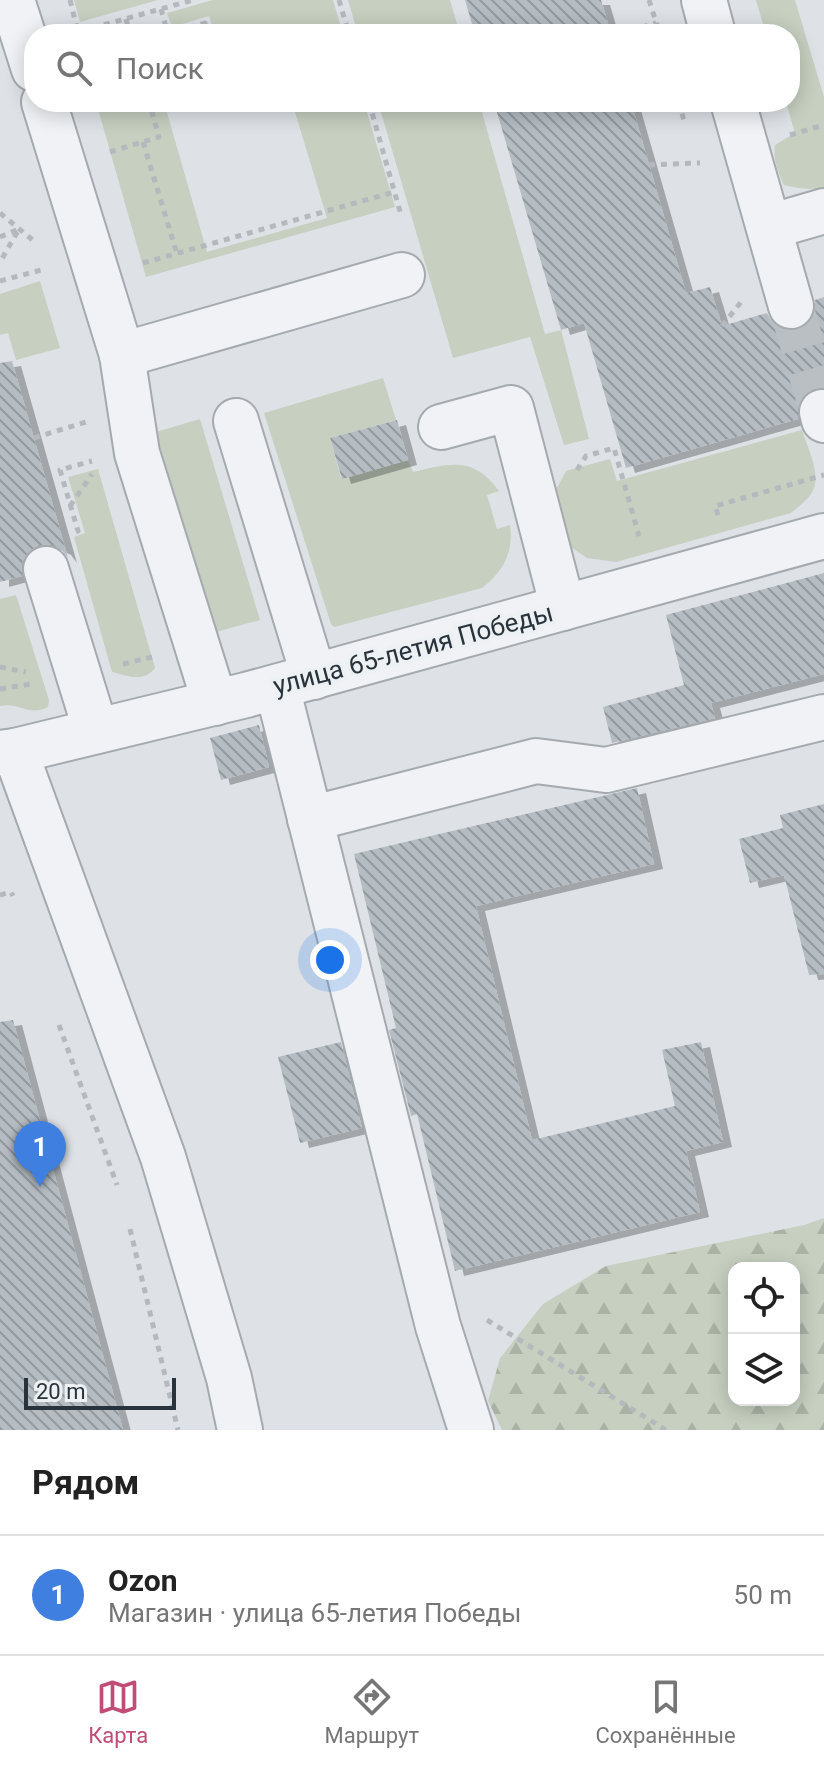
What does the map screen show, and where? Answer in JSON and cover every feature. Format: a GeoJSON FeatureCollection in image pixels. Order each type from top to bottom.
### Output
{"type":"FeatureCollection","features":[{"type":"Feature","properties":{"kind":"street"},"geometry":{"type":"LineString","coordinates":[[12,0],[24,38]]}},
{"type":"Feature","properties":{"kind":"street"},"geometry":{"type":"LineString","coordinates":[[704,0],[710,24]]}},
{"type":"Feature","properties":{"kind":"street"},"geometry":{"type":"LineString","coordinates":[[47,112],[122,355],[137,453],[215,703]]}},
{"type":"Feature","properties":{"kind":"street"},"geometry":{"type":"LineString","coordinates":[[736,112],[791,306]]}},
{"type":"Feature","properties":{"kind":"street"},"geometry":{"type":"LineString","coordinates":[[769,227],[824,211]]}},
{"type":"Feature","properties":{"kind":"street"},"geometry":{"type":"LineString","coordinates":[[122,355],[402,275]]}},
{"type":"Feature","properties":{"kind":"street"},"geometry":{"type":"LineString","coordinates":[[441,427],[511,408],[563,608]]}},
{"type":"Feature","properties":{"kind":"street"},"geometry":{"type":"LineString","coordinates":[[236,421],[295,682],[310,819],[438,1326],[471,1430]]}},
{"type":"Feature","properties":{"kind":"street","name":"улица 65-летия Победы"},"geometry":{"type":"LineString","coordinates":[[7,752],[295,682],[824,536]]}},
{"type":"Feature","properties":{"kind":"street"},"geometry":{"type":"LineString","coordinates":[[46,569],[96,731]]}},
{"type":"Feature","properties":{"kind":"street"},"geometry":{"type":"LineString","coordinates":[[310,819],[536,761],[606,770],[824,717]]}},
{"type":"Feature","properties":{"kind":"street"},"geometry":{"type":"LineString","coordinates":[[7,752],[163,1157],[229,1378],[240,1430]]}},
{"type":"Feature","properties":{"kind":"path"},"geometry":{"type":"LineString","coordinates":[[70,0],[76,24]]}},
{"type":"Feature","properties":{"kind":"path"},"geometry":{"type":"LineString","coordinates":[[108,24],[193,0]]}},
{"type":"Feature","properties":{"kind":"path"},"geometry":{"type":"LineString","coordinates":[[339,0],[346,24]]}},
{"type":"Feature","properties":{"kind":"path"},"geometry":{"type":"LineString","coordinates":[[649,0],[656,23],[653,24]]}},
{"type":"Feature","properties":{"kind":"path"},"geometry":{"type":"LineString","coordinates":[[161,9],[165,24]]}},
{"type":"Feature","properties":{"kind":"path"},"geometry":{"type":"LineString","coordinates":[[126,19],[127,24]]}},
{"type":"Feature","properties":{"kind":"path"},"geometry":{"type":"LineString","coordinates":[[110,152],[159,137],[152,112]]}},
{"type":"Feature","properties":{"kind":"path"},"geometry":{"type":"LineString","coordinates":[[372,112],[401,215]]}},
{"type":"Feature","properties":{"kind":"path"},"geometry":{"type":"LineString","coordinates":[[143,142],[177,254]]}},
{"type":"Feature","properties":{"kind":"path"},"geometry":{"type":"LineString","coordinates":[[142,264],[394,192]]}},
{"type":"Feature","properties":{"kind":"path"},"geometry":{"type":"LineString","coordinates":[[0,237],[19,229],[0,262]]}},
{"type":"Feature","properties":{"kind":"path"},"geometry":{"type":"LineString","coordinates":[[0,281],[48,268]]}},
{"type":"Feature","properties":{"kind":"path"},"geometry":{"type":"LineString","coordinates":[[722,326],[749,291]]}},
{"type":"Feature","properties":{"kind":"path"},"geometry":{"type":"LineString","coordinates":[[34,438],[92,421]]}},
{"type":"Feature","properties":{"kind":"path"},"geometry":{"type":"LineString","coordinates":[[543,530],[586,456],[614,448],[640,542]]}},
{"type":"Feature","properties":{"kind":"path"},"geometry":{"type":"LineString","coordinates":[[719,521],[715,506],[824,475]]}},
{"type":"Feature","properties":{"kind":"path"},"geometry":{"type":"LineString","coordinates":[[0,689],[78,675],[197,647]]}},
{"type":"Feature","properties":{"kind":"path"},"geometry":{"type":"LineString","coordinates":[[0,895],[11,892],[17,907]]}},
{"type":"Feature","properties":{"kind":"path"},"geometry":{"type":"LineString","coordinates":[[55,1012],[119,1191]]}},
{"type":"Feature","properties":{"kind":"path"},"geometry":{"type":"LineString","coordinates":[[128,1221],[178,1430]]}},
{"type":"Feature","properties":{"kind":"path"},"geometry":{"type":"LineString","coordinates":[[438,1326],[485,1319],[666,1430]]}},
{"type":"Feature","properties":{"kind":"green space"},"geometry":{"type":"Polygon","coordinates":[[[74,0],[158,0],[80,22],[74,0]]]}},
{"type":"Feature","properties":{"kind":"green space"},"geometry":{"type":"Polygon","coordinates":[[[213,0],[333,0],[340,24],[212,24],[209,16],[171,24],[167,13],[213,0]]]}},
{"type":"Feature","properties":{"kind":"green space"},"geometry":{"type":"Polygon","coordinates":[[[348,0],[450,0],[457,24],[355,24],[348,0]]]}},
{"type":"Feature","properties":{"kind":"green space"},"geometry":{"type":"Polygon","coordinates":[[[756,0],[795,0],[824,97],[824,187],[809,189],[784,185],[778,171],[775,145],[795,133],[789,112],[800,112],[800,24],[763,24],[756,0]]]}},
{"type":"Feature","properties":{"kind":"green space"},"geometry":{"type":"Polygon","coordinates":[[[99,112],[167,112],[207,252],[327,218],[295,112],[367,112],[395,207],[146,277],[99,112]]]}},
{"type":"Feature","properties":{"kind":"green space"},"geometry":{"type":"Polygon","coordinates":[[[381,112],[482,112],[545,334],[561,330],[589,439],[564,445],[530,337],[453,358],[381,112]]]}},
{"type":"Feature","properties":{"kind":"green space"},"geometry":{"type":"Polygon","coordinates":[[[40,281],[60,348],[16,360],[8,333],[0,335],[0,294],[40,281]]]}},
{"type":"Feature","properties":{"kind":"green space"},"geometry":{"type":"Polygon","coordinates":[[[383,378],[396,420],[330,438],[341,478],[408,460],[413,472],[450,465],[471,467],[490,480],[499,491],[487,495],[497,529],[510,525],[510,544],[501,568],[482,588],[334,627],[264,413],[383,378]]]}},
{"type":"Feature","properties":{"kind":"green space"},"geometry":{"type":"Polygon","coordinates":[[[200,419],[260,620],[216,632],[156,432],[200,419]]]}},
{"type":"Feature","properties":{"kind":"green space"},"geometry":{"type":"Polygon","coordinates":[[[802,430],[812,459],[815,482],[810,496],[791,513],[616,562],[587,558],[568,545],[552,497],[566,471],[610,459],[617,481],[802,430]]]}},
{"type":"Feature","properties":{"kind":"green space"},"geometry":{"type":"Polygon","coordinates":[[[98,469],[155,668],[146,676],[112,672],[74,537],[85,533],[68,477],[98,469]]]}},
{"type":"Feature","properties":{"kind":"green space"},"geometry":{"type":"Polygon","coordinates":[[[16,595],[49,700],[48,707],[41,710],[0,706],[0,599],[16,595]]]}},
{"type":"Feature","properties":{"kind":"green space"},"geometry":{"type":"Polygon","coordinates":[[[824,1218],[824,1430],[502,1430],[488,1401],[500,1358],[543,1304],[606,1266],[804,1225],[824,1218]]]}},
{"type":"Feature","properties":{"kind":"building"},"geometry":{"type":"Polygon","coordinates":[[[465,0],[601,0],[608,24],[472,24],[465,0]]]}},
{"type":"Feature","properties":{"kind":"building"},"geometry":{"type":"Polygon","coordinates":[[[497,112],[634,112],[686,293],[710,287],[722,326],[767,313],[773,323],[784,330],[799,330],[808,324],[815,313],[815,300],[824,297],[824,388],[815,388],[804,395],[798,406],[798,419],[626,468],[584,323],[561,330],[497,112]]]}},
{"type":"Feature","properties":{"kind":"building"},"geometry":{"type":"Polygon","coordinates":[[[12,361],[68,558],[62,550],[52,545],[38,545],[27,553],[22,563],[22,576],[0,582],[0,363],[12,361]]]}},
{"type":"Feature","properties":{"kind":"building"},"geometry":{"type":"Polygon","coordinates":[[[397,420],[408,460],[342,479],[330,438],[397,420]]]}},
{"type":"Feature","properties":{"kind":"building"},"geometry":{"type":"Polygon","coordinates":[[[824,573],[824,674],[711,703],[715,718],[612,743],[603,707],[684,685],[666,615],[824,573]]]}},
{"type":"Feature","properties":{"kind":"building"},"geometry":{"type":"Polygon","coordinates":[[[259,725],[269,767],[221,780],[210,738],[259,725]]]}},
{"type":"Feature","properties":{"kind":"building"},"geometry":{"type":"Polygon","coordinates":[[[637,788],[654,864],[476,906],[532,1140],[675,1106],[662,1050],[701,1042],[723,1142],[686,1151],[700,1212],[455,1271],[417,1114],[411,1116],[389,1030],[396,1028],[354,854],[637,788]]]}},
{"type":"Feature","properties":{"kind":"building"},"geometry":{"type":"Polygon","coordinates":[[[824,804],[824,974],[809,975],[784,875],[750,883],[739,839],[783,828],[780,815],[824,804]]]}},
{"type":"Feature","properties":{"kind":"building"},"geometry":{"type":"Polygon","coordinates":[[[13,1020],[123,1430],[0,1430],[0,1022],[13,1020]]]}},
{"type":"Feature","properties":{"kind":"building"},"geometry":{"type":"Polygon","coordinates":[[[341,1042],[362,1128],[300,1143],[278,1057],[341,1042]]]}},
{"type":"Feature","properties":{"kind":"tunnel"},"geometry":{"type":"LineString","coordinates":[[791,306],[822,412]]}},
{"type":"Feature","properties":{"kind":"place","name":"Ozon"},"geometry":{"type":"Point","coordinates":[40,1187]}}]}
